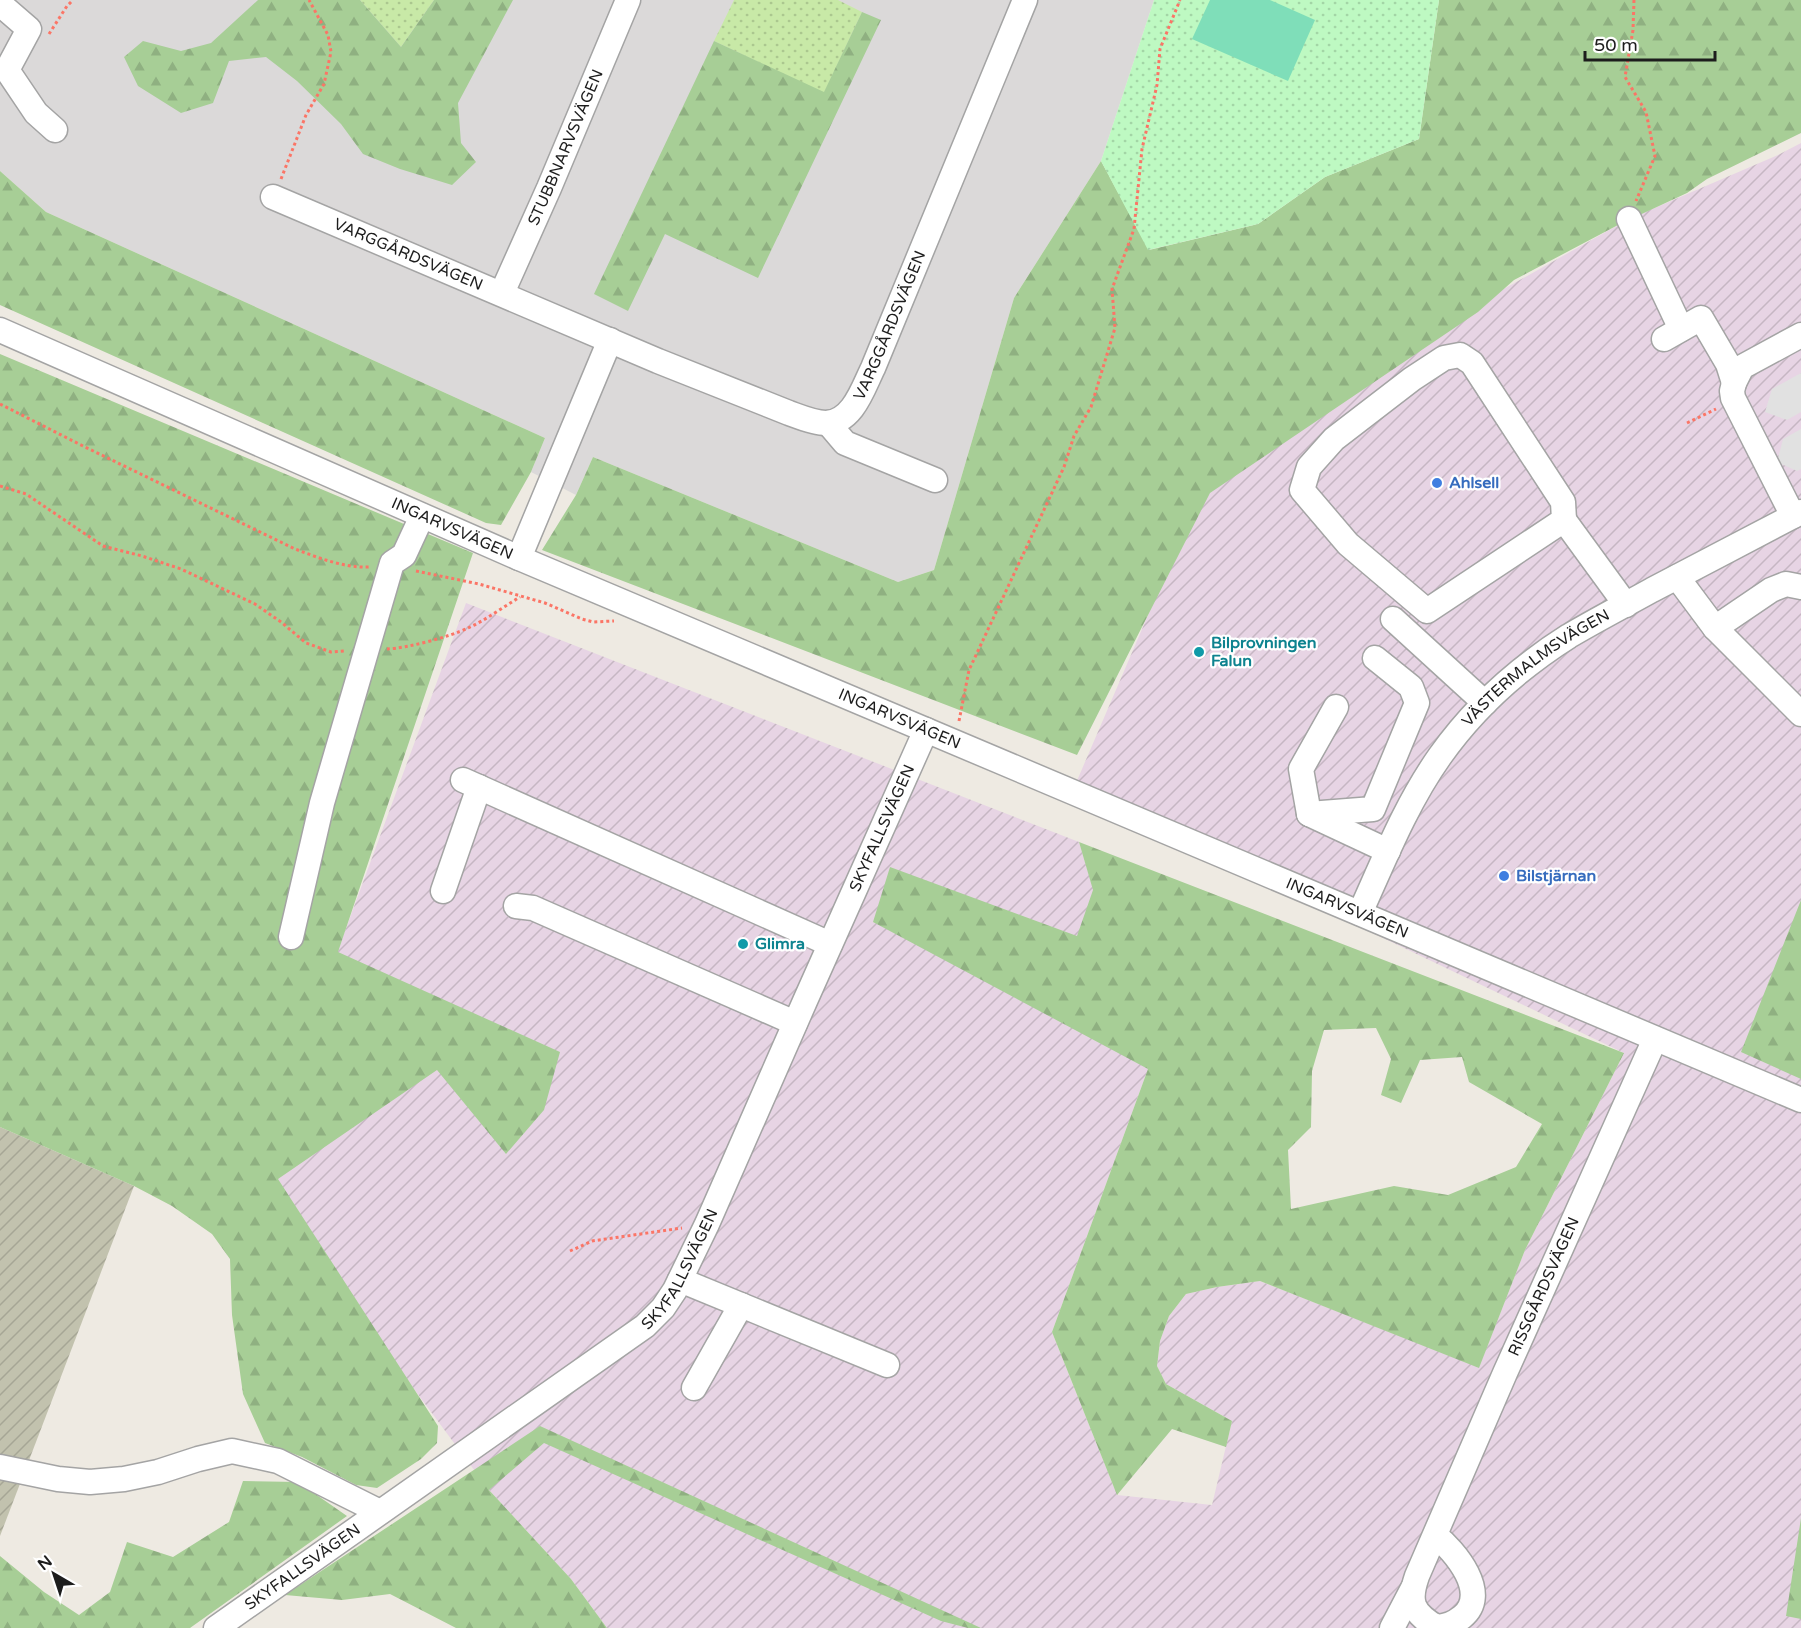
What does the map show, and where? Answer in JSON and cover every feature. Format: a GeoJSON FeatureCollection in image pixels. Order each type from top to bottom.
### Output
{"type":"FeatureCollection","features":[{"type":"Feature","properties":{"kind":"street","name":"STUBBNARVSVÄGEN"},"geometry":{"type":"LineString","coordinates":[[502,293],[628,0]]}},
{"type":"Feature","properties":{"kind":"street","name":"VARGGÅRDSVÄGEN"},"geometry":{"type":"LineString","coordinates":[[273,197],[789,413],[828,423],[841,418],[858,400],[873,368],[1026,0]]}},
{"type":"Feature","properties":{"kind":"street"},"geometry":{"type":"LineString","coordinates":[[0,4],[29,29],[7,70],[36,113],[55,130]]}},
{"type":"Feature","properties":{"kind":"street"},"geometry":{"type":"LineString","coordinates":[[1629,219],[1673,334],[1701,318],[1728,364],[1734,383]]}},
{"type":"Feature","properties":{"kind":"street","name":"INGARVSVÄGEN"},"geometry":{"type":"LineString","coordinates":[[0,330],[519,558],[1801,1100]]}},
{"type":"Feature","properties":{"kind":"street"},"geometry":{"type":"LineString","coordinates":[[1797,514],[1731,391],[1742,367],[1801,335]]}},
{"type":"Feature","properties":{"kind":"street"},"geometry":{"type":"LineString","coordinates":[[519,558],[610,340]]}},
{"type":"Feature","properties":{"kind":"street"},"geometry":{"type":"LineString","coordinates":[[1564,520],[1427,611],[1348,544],[1302,490],[1309,466],[1334,440],[1412,379],[1444,358],[1460,355],[1472,363],[1563,502],[1564,520],[1626,605]]}},
{"type":"Feature","properties":{"kind":"street"},"geometry":{"type":"LineString","coordinates":[[828,423],[845,442],[935,480]]}},
{"type":"Feature","properties":{"kind":"street","name":"VÄSTERMALMSVÄGEN"},"geometry":{"type":"LineString","coordinates":[[1360,913],[1421,785],[1458,731],[1485,704],[1569,636],[1797,514]]}},
{"type":"Feature","properties":{"kind":"street"},"geometry":{"type":"LineString","coordinates":[[291,937],[322,803],[392,563],[404,555],[422,516]]}},
{"type":"Feature","properties":{"kind":"street"},"geometry":{"type":"LineString","coordinates":[[1677,577],[1715,628],[1801,714]]}},
{"type":"Feature","properties":{"kind":"street"},"geometry":{"type":"LineString","coordinates":[[1715,628],[1771,590],[1786,584],[1801,587]]}},
{"type":"Feature","properties":{"kind":"street"},"geometry":{"type":"LineString","coordinates":[[1393,619],[1485,704]]}},
{"type":"Feature","properties":{"kind":"street"},"geometry":{"type":"LineString","coordinates":[[1309,814],[1373,809],[1417,703],[1411,687],[1375,658]]}},
{"type":"Feature","properties":{"kind":"street"},"geometry":{"type":"LineString","coordinates":[[1309,814],[1301,769],[1336,707]]}},
{"type":"Feature","properties":{"kind":"street","name":"SKYFALLSVÄGEN"},"geometry":{"type":"LineString","coordinates":[[216,1628],[645,1326],[663,1308],[680,1280],[707,1224],[926,730]]}},
{"type":"Feature","properties":{"kind":"street"},"geometry":{"type":"LineString","coordinates":[[442,891],[471,783],[830,944]]}},
{"type":"Feature","properties":{"kind":"street"},"geometry":{"type":"LineString","coordinates":[[1309,814],[1388,851]]}},
{"type":"Feature","properties":{"kind":"street"},"geometry":{"type":"LineString","coordinates":[[516,906],[532,908],[795,1023]]}},
{"type":"Feature","properties":{"kind":"street","name":"RISSGÅRDSVÄGEN"},"geometry":{"type":"LineString","coordinates":[[1392,1628],[1413,1588],[1505,1372],[1655,1039]]}},
{"type":"Feature","properties":{"kind":"street"},"geometry":{"type":"LineString","coordinates":[[680,1280],[886,1365]]}},
{"type":"Feature","properties":{"kind":"street"},"geometry":{"type":"LineString","coordinates":[[694,1388],[741,1305]]}},
{"type":"Feature","properties":{"kind":"street"},"geometry":{"type":"LineString","coordinates":[[0,1467],[58,1479],[90,1482],[124,1479],[158,1472],[232,1451],[278,1461],[380,1512]]}},
{"type":"Feature","properties":{"kind":"street"},"geometry":{"type":"LineString","coordinates":[[1413,1588],[1413,1605],[1418,1614],[1436,1627],[1449,1626],[1465,1615],[1471,1606],[1472,1585],[1467,1572],[1448,1544],[1436,1534]]}},
{"type":"Feature","properties":{"kind":"path"},"geometry":{"type":"LineString","coordinates":[[29,29],[44,42],[73,0]]}},
{"type":"Feature","properties":{"kind":"path"},"geometry":{"type":"LineString","coordinates":[[273,197],[306,115],[324,84],[331,52],[328,35],[309,0]]}},
{"type":"Feature","properties":{"kind":"path"},"geometry":{"type":"LineString","coordinates":[[955,742],[969,670],[1064,467],[1074,436],[1091,407],[1115,328],[1112,289],[1134,229],[1142,149],[1157,85],[1161,49],[1180,0]]}},
{"type":"Feature","properties":{"kind":"path"},"geometry":{"type":"LineString","coordinates":[[1629,219],[1655,156],[1646,112],[1625,77],[1634,30],[1634,0]]}},
{"type":"Feature","properties":{"kind":"path"},"geometry":{"type":"LineString","coordinates":[[0,404],[320,559],[357,567],[392,563],[405,570],[452,577],[545,603],[593,622],[615,621]]}},
{"type":"Feature","properties":{"kind":"path"},"geometry":{"type":"LineString","coordinates":[[1687,423],[1718,408],[1743,417]]}},
{"type":"Feature","properties":{"kind":"path"},"geometry":{"type":"LineString","coordinates":[[0,486],[26,494],[103,546],[181,569],[255,604],[306,643],[331,652],[397,648],[468,628],[520,597]]}},
{"type":"Feature","properties":{"kind":"path"},"geometry":{"type":"LineString","coordinates":[[570,1251],[592,1240],[707,1224]]}},
{"type":"Feature","properties":{"kind":"shaded area"},"geometry":{"type":"Polygon","coordinates":[[[0,0],[1154,0],[1101,161],[1014,298],[934,570],[898,582],[593,457],[576,495],[531,472],[545,438],[46,212],[0,171],[0,0]]]}},
{"type":"Feature","properties":{"kind":"shaded area"},"geometry":{"type":"Polygon","coordinates":[[[1801,143],[1801,1628],[607,1628],[571,1579],[489,1490],[255,1175],[466,603],[1079,842],[1148,1069],[1052,1332],[1117,1495],[1212,1505],[1232,1421],[1166,1384],[1157,1366],[1160,1341],[1169,1316],[1186,1294],[1260,1281],[1479,1367],[1525,1250],[1624,1053],[1073,790],[1206,480],[1468,309],[1629,219],[1801,143]]]}},
{"type":"Feature","properties":{"kind":"shaded area"},"geometry":{"type":"Polygon","coordinates":[[[1801,373],[1801,412],[1787,420],[1765,412],[1772,389],[1801,373]]]}},
{"type":"Feature","properties":{"kind":"shaded area"},"geometry":{"type":"Polygon","coordinates":[[[1801,429],[1801,469],[1797,471],[1777,462],[1783,439],[1801,429]]]}},
{"type":"Feature","properties":{"kind":"shaded area"},"geometry":{"type":"Polygon","coordinates":[[[0,1127],[134,1186],[0,1536],[0,1127]]]}},
{"type":"Feature","properties":{"kind":"green space"},"geometry":{"type":"Polygon","coordinates":[[[258,0],[360,0],[401,47],[434,0],[513,0],[458,103],[461,143],[476,162],[452,185],[400,169],[363,154],[341,124],[297,81],[266,57],[229,61],[213,103],[181,113],[138,86],[124,57],[143,41],[181,51],[211,43],[258,0]]]}},
{"type":"Feature","properties":{"kind":"green space"},"geometry":{"type":"Polygon","coordinates":[[[360,0],[434,0],[401,47],[360,0]]]}},
{"type":"Feature","properties":{"kind":"green space"},"geometry":{"type":"Polygon","coordinates":[[[734,0],[838,0],[862,12],[824,93],[714,41],[734,0]]]}},
{"type":"Feature","properties":{"kind":"green space"},"geometry":{"type":"Polygon","coordinates":[[[1154,0],[1439,0],[1419,139],[1325,177],[1258,224],[1148,250],[1101,161],[1154,0]]]}},
{"type":"Feature","properties":{"kind":"green space"},"geometry":{"type":"Polygon","coordinates":[[[1210,0],[1270,0],[1315,20],[1288,81],[1192,39],[1210,0]]]}},
{"type":"Feature","properties":{"kind":"green space"},"geometry":{"type":"Polygon","coordinates":[[[1439,0],[1801,0],[1801,133],[1707,179],[1687,193],[1618,225],[1514,280],[1478,312],[1210,493],[1077,755],[542,550],[576,495],[593,457],[898,582],[934,570],[1014,298],[1101,161],[1149,250],[1258,224],[1325,177],[1419,139],[1439,0]]]}},
{"type":"Feature","properties":{"kind":"green space"},"geometry":{"type":"Polygon","coordinates":[[[862,12],[881,20],[758,278],[665,234],[628,311],[594,294],[714,41],[824,92],[862,12]]]}},
{"type":"Feature","properties":{"kind":"green space"},"geometry":{"type":"Polygon","coordinates":[[[0,171],[46,212],[545,438],[531,472],[501,525],[486,523],[0,305],[0,171]]]}},
{"type":"Feature","properties":{"kind":"green space"},"geometry":{"type":"Polygon","coordinates":[[[0,354],[473,553],[338,952],[560,1052],[544,1110],[506,1154],[437,1070],[278,1179],[438,1426],[437,1443],[421,1459],[377,1488],[356,1485],[302,1457],[265,1443],[243,1394],[232,1315],[230,1259],[212,1234],[172,1206],[134,1186],[0,1127],[0,354]]]}},
{"type":"Feature","properties":{"kind":"green space"},"geometry":{"type":"Polygon","coordinates":[[[1079,842],[1624,1053],[1525,1250],[1479,1368],[1260,1281],[1186,1294],[1169,1316],[1160,1341],[1157,1366],[1166,1384],[1232,1421],[1226,1447],[1172,1429],[1117,1495],[1052,1332],[1148,1069],[873,922],[890,867],[1077,936],[1093,890],[1079,842]],[[1376,1028],[1324,1030],[1312,1071],[1311,1127],[1288,1150],[1291,1209],[1394,1186],[1448,1195],[1516,1167],[1542,1124],[1469,1082],[1462,1057],[1420,1060],[1401,1103],[1381,1095],[1391,1059],[1376,1028]]]}},
{"type":"Feature","properties":{"kind":"green space"},"geometry":{"type":"Polygon","coordinates":[[[1801,900],[1801,1079],[1741,1052],[1801,900]]]}},
{"type":"Feature","properties":{"kind":"green space"},"geometry":{"type":"Polygon","coordinates":[[[540,1426],[981,1628],[968,1628],[941,1621],[544,1443],[489,1490],[571,1579],[607,1628],[456,1628],[390,1594],[342,1600],[285,1595],[540,1426]]]}},
{"type":"Feature","properties":{"kind":"green space"},"geometry":{"type":"Polygon","coordinates":[[[243,1481],[298,1482],[347,1516],[190,1628],[0,1628],[0,1556],[44,1592],[79,1615],[110,1592],[127,1542],[173,1557],[229,1522],[243,1481]]]}},
{"type":"Feature","properties":{"kind":"green space"},"geometry":{"type":"Polygon","coordinates":[[[1801,1518],[1801,1619],[1786,1616],[1801,1518]]]}},
{"type":"Feature","properties":{"kind":"place","name":"Ahlsell"},"geometry":{"type":"Point","coordinates":[1437,483]}},
{"type":"Feature","properties":{"kind":"place","name":"Bilprovningen Falun"},"geometry":{"type":"Point","coordinates":[1199,652]}},
{"type":"Feature","properties":{"kind":"place","name":"Bilstjärnan"},"geometry":{"type":"Point","coordinates":[1504,876]}},
{"type":"Feature","properties":{"kind":"place","name":"Glimra"},"geometry":{"type":"Point","coordinates":[743,944]}}]}
